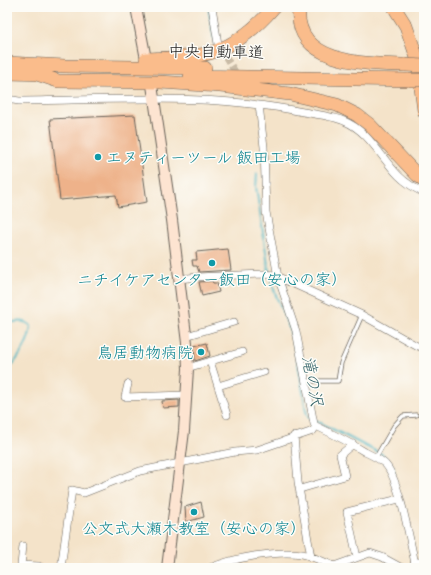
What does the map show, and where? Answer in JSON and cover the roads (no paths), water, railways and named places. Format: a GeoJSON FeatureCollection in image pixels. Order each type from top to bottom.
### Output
{"type":"FeatureCollection","features":[{"type":"Feature","properties":{"kind":"highway"},"geometry":{"type":"LineString","coordinates":[[7,63],[149,59],[198,55],[215,51],[240,40],[249,33],[274,7]]}},
{"type":"Feature","properties":{"kind":"highway"},"geometry":{"type":"LineString","coordinates":[[299,7],[298,21],[303,34],[312,46],[332,56],[407,72],[424,66]]}},
{"type":"Feature","properties":{"kind":"highway"},"geometry":{"type":"LineString","coordinates":[[394,7],[406,26],[418,58],[424,111]]}},
{"type":"Feature","properties":{"kind":"highway"},"geometry":{"type":"LineString","coordinates":[[404,7],[413,22],[424,52]]}},
{"type":"Feature","properties":{"kind":"highway","name":"中央自動車道"},"geometry":{"type":"LineString","coordinates":[[7,63],[65,66],[407,72],[424,80]]}},
{"type":"Feature","properties":{"kind":"highway","name":"中央自動車道"},"geometry":{"type":"LineString","coordinates":[[7,73],[424,72]]}},
{"type":"Feature","properties":{"kind":"highway"},"geometry":{"type":"LineString","coordinates":[[37,74],[58,80],[160,82],[227,87],[290,94],[338,106],[357,115],[370,125],[406,164],[424,180]]}},
{"type":"Feature","properties":{"kind":"street"},"geometry":{"type":"LineString","coordinates":[[136,7],[145,54]]}},
{"type":"Feature","properties":{"kind":"street"},"geometry":{"type":"LineString","coordinates":[[212,7],[218,44]]}},
{"type":"Feature","properties":{"kind":"street"},"geometry":{"type":"LineString","coordinates":[[152,85],[172,220],[186,336],[188,368],[187,395],[180,462],[167,568]]}},
{"type":"Feature","properties":{"kind":"street"},"geometry":{"type":"LineString","coordinates":[[61,568],[72,490],[84,493],[140,471],[235,452],[257,450],[294,436],[313,431],[315,425],[296,330],[276,276],[266,212],[264,147],[256,104],[247,92]]}},
{"type":"Feature","properties":{"kind":"street"},"geometry":{"type":"LineString","coordinates":[[7,99],[19,101],[155,99],[256,104],[344,120],[361,131],[399,177],[424,193]]}},
{"type":"Feature","properties":{"kind":"street"},"geometry":{"type":"LineString","coordinates":[[179,279],[266,274],[276,276],[362,315],[424,348]]}},
{"type":"Feature","properties":{"kind":"street"},"geometry":{"type":"LineString","coordinates":[[186,336],[234,322]]}},
{"type":"Feature","properties":{"kind":"street"},"geometry":{"type":"LineString","coordinates":[[188,368],[242,352]]}},
{"type":"Feature","properties":{"kind":"street"},"geometry":{"type":"LineString","coordinates":[[210,361],[227,415]]}},
{"type":"Feature","properties":{"kind":"street"},"geometry":{"type":"LineString","coordinates":[[218,386],[264,372]]}},
{"type":"Feature","properties":{"kind":"street"},"geometry":{"type":"LineString","coordinates":[[128,384],[125,397],[187,395]]}},
{"type":"Feature","properties":{"kind":"street"},"geometry":{"type":"LineString","coordinates":[[315,425],[353,444],[385,464],[392,474],[415,565],[423,562]]}},
{"type":"Feature","properties":{"kind":"street"},"geometry":{"type":"LineString","coordinates":[[294,436],[300,489],[312,557]]}},
{"type":"Feature","properties":{"kind":"street"},"geometry":{"type":"LineString","coordinates":[[300,489],[345,476],[340,455],[353,444]]}},
{"type":"Feature","properties":{"kind":"street"},"geometry":{"type":"LineString","coordinates":[[357,557],[347,512],[399,499]]}},
{"type":"Feature","properties":{"kind":"street"},"geometry":{"type":"LineString","coordinates":[[22,546],[21,565],[39,566],[42,568]]}},
{"type":"Feature","properties":{"kind":"street"},"geometry":{"type":"LineString","coordinates":[[210,568],[218,564],[259,555],[302,554],[334,567],[370,553],[382,557],[398,567]]}},
{"type":"Feature","properties":{"kind":"lane"},"geometry":{"type":"LineString","coordinates":[[306,381],[338,381],[341,363],[362,315]]}},
{"type":"Feature","properties":{"kind":"lane"},"geometry":{"type":"LineString","coordinates":[[376,457],[394,426],[403,416],[416,415]]}},
{"type":"Feature","properties":{"kind":"waterway","name":"滝の沢"},"geometry":{"type":"LineString","coordinates":[[208,7],[215,45]]}},
{"type":"Feature","properties":{"kind":"waterway","name":"滝の沢"},"geometry":{"type":"LineString","coordinates":[[257,174],[256,187],[269,272]]}},
{"type":"Feature","properties":{"kind":"waterway","name":"滝の沢"},"geometry":{"type":"LineString","coordinates":[[270,276],[293,341],[306,411],[308,417],[311,418]]}},
{"type":"Feature","properties":{"kind":"waterway"},"geometry":{"type":"LineString","coordinates":[[7,323],[26,322],[31,326],[26,345],[16,361],[7,371]]}},
{"type":"Feature","properties":{"kind":"waterway","name":"滝の沢"},"geometry":{"type":"LineString","coordinates":[[315,420],[383,455],[393,468],[394,473]]}},
{"type":"Feature","properties":{"kind":"tunnel"},"geometry":{"type":"LineString","coordinates":[[220,48],[239,78]]}},
{"type":"Feature","properties":{"kind":"place","name":"エヌティーツール 飯田工場"},"geometry":{"type":"Point","coordinates":[98,157]}},
{"type":"Feature","properties":{"kind":"place","name":"ニチイケアセンター飯田（安心の家）"},"geometry":{"type":"Point","coordinates":[212,263]}},
{"type":"Feature","properties":{"kind":"place","name":"鳥居動物病院"},"geometry":{"type":"Point","coordinates":[201,352]}},
{"type":"Feature","properties":{"kind":"place","name":"公文式大瀬木教室（安心の家）"},"geometry":{"type":"Point","coordinates":[194,512]}}]}
